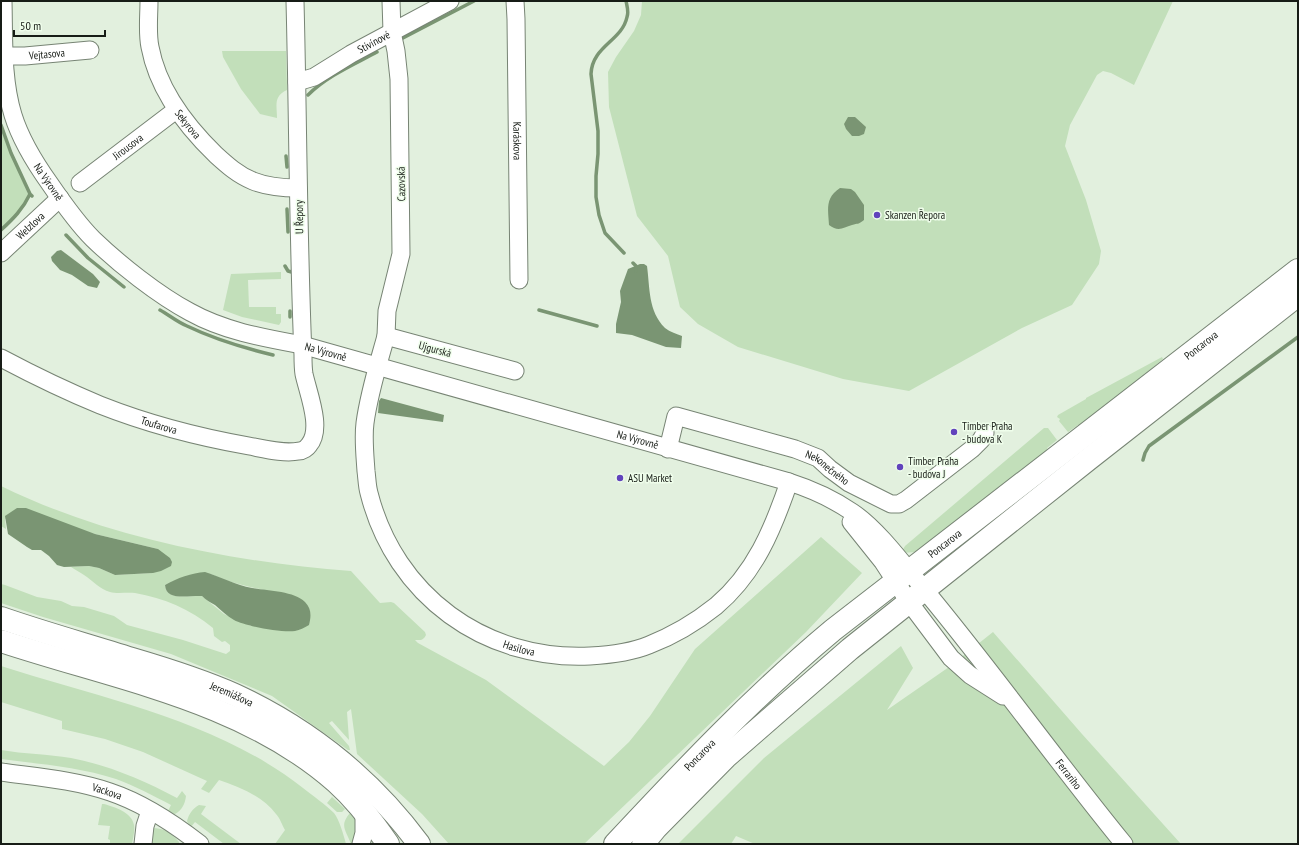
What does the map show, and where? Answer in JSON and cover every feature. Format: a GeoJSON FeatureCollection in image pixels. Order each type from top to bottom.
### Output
{"type":"FeatureCollection","features":[{"type":"Feature","properties":{"kind":"main road","name":"Poncarova"},"geometry":{"type":"LineString","coordinates":[[644,842],[726,757],[822,673],[917,596],[1077,454],[1298,270]]}},
{"type":"Feature","properties":{"kind":"main road","name":"Poncarova"},"geometry":{"type":"LineString","coordinates":[[615,844],[697,757],[761,693],[799,658],[833,630],[902,576],[1077,454],[1298,295]]}},
{"type":"Feature","properties":{"kind":"main road","name":"Jeremiášova"},"geometry":{"type":"LineString","coordinates":[[1,618],[184,675],[235,695],[280,718],[322,746],[356,774],[389,807],[419,844]]}},
{"type":"Feature","properties":{"kind":"main road","name":"Jeremiášova"},"geometry":{"type":"LineString","coordinates":[[1,641],[174,694],[242,722],[291,748],[335,782],[364,811],[388,844]]}},
{"type":"Feature","properties":{"kind":"street","name":"Na Výrovně"},"geometry":{"type":"LineString","coordinates":[[3,1],[4,56],[7,87],[13,115],[25,145],[37,166],[60,198],[93,238],[125,266],[165,297],[190,312],[250,335],[302,345],[789,482],[817,492],[830,500],[845,514],[880,558],[902,576]]}},
{"type":"Feature","properties":{"kind":"street","name":"Sekyrova"},"geometry":{"type":"LineString","coordinates":[[149,1],[150,46],[158,76],[176,110],[192,131],[233,170],[252,181],[270,186],[298,188]]}},
{"type":"Feature","properties":{"kind":"street","name":"U Řepory"},"geometry":{"type":"LineString","coordinates":[[295,1],[303,372],[315,419],[315,431]]}},
{"type":"Feature","properties":{"kind":"street","name":"Cazovská"},"geometry":{"type":"LineString","coordinates":[[386,336],[387,311],[401,254],[399,78],[392,32],[391,1]]}},
{"type":"Feature","properties":{"kind":"street","name":"Stivínové"},"geometry":{"type":"LineString","coordinates":[[297,82],[314,77],[351,54],[450,1]]}},
{"type":"Feature","properties":{"kind":"street","name":"Karáskova"},"geometry":{"type":"LineString","coordinates":[[515,1],[519,280]]}},
{"type":"Feature","properties":{"kind":"street","name":"Vejtasova"},"geometry":{"type":"LineString","coordinates":[[4,56],[25,56],[90,50]]}},
{"type":"Feature","properties":{"kind":"street","name":"Jirousova"},"geometry":{"type":"LineString","coordinates":[[80,183],[176,110]]}},
{"type":"Feature","properties":{"kind":"street","name":"Welzlova"},"geometry":{"type":"LineString","coordinates":[[1,254],[60,198]]}},
{"type":"Feature","properties":{"kind":"street"},"geometry":{"type":"LineString","coordinates":[[378,367],[386,336]]}},
{"type":"Feature","properties":{"kind":"street","name":"Ujgurská"},"geometry":{"type":"LineString","coordinates":[[386,336],[515,371]]}},
{"type":"Feature","properties":{"kind":"street","name":"Toufarova"},"geometry":{"type":"LineString","coordinates":[[1,358],[100,405],[173,429],[232,443],[290,452],[302,451],[309,446],[313,440],[315,431]]}},
{"type":"Feature","properties":{"kind":"street","name":"Hasilova"},"geometry":{"type":"LineString","coordinates":[[378,367],[370,396],[365,425],[365,459],[368,492],[383,518],[380,527],[399,562],[420,590],[454,619],[492,640],[528,650],[568,657],[607,655],[648,646],[685,628],[716,605],[745,576],[766,543],[781,508],[789,482]]}},
{"type":"Feature","properties":{"kind":"street","name":"Nekonečného"},"geometry":{"type":"LineString","coordinates":[[668,449],[676,416],[795,449],[818,458],[849,483],[891,504],[899,504],[972,449],[981,440],[984,433]]}},
{"type":"Feature","properties":{"kind":"street","name":"Ferrariho"},"geometry":{"type":"LineString","coordinates":[[902,576],[917,596],[1015,704],[1124,844]]}},
{"type":"Feature","properties":{"kind":"street","name":"Vackova"},"geometry":{"type":"LineString","coordinates":[[1,772],[77,783],[110,792],[150,811],[176,826],[194,842]]}},
{"type":"Feature","properties":{"kind":"street"},"geometry":{"type":"LineString","coordinates":[[143,844],[145,826],[150,811]]}},
{"type":"Feature","properties":{"kind":"street"},"geometry":{"type":"LineString","coordinates":[[362,844],[364,833],[364,811]]}},
{"type":"Feature","properties":{"kind":"shaded area"},"geometry":{"type":"Polygon","coordinates":[[[642,1],[1173,1],[1134,85],[1111,73],[1103,71],[1097,75],[1070,125],[1065,146],[1086,200],[1101,251],[1099,264],[1072,305],[1022,328],[909,391],[843,379],[738,347],[698,324],[680,307],[668,256],[637,216],[609,107],[608,72],[616,57],[634,31],[641,15],[642,1]]]}},
{"type":"Feature","properties":{"kind":"shaded area"},"geometry":{"type":"Polygon","coordinates":[[[222,51],[286,51],[287,90],[278,98],[276,105],[277,118],[260,114],[241,89],[223,57],[222,51]]]}},
{"type":"Feature","properties":{"kind":"shaded area"},"geometry":{"type":"Polygon","coordinates":[[[848,117],[855,117],[866,127],[864,134],[852,136],[844,124],[848,117]]]}},
{"type":"Feature","properties":{"kind":"shaded area"},"geometry":{"type":"Polygon","coordinates":[[[1,130],[29,196],[13,220],[1,230],[1,130]]]}},
{"type":"Feature","properties":{"kind":"shaded area"},"geometry":{"type":"Polygon","coordinates":[[[840,188],[851,189],[855,192],[864,205],[864,220],[838,229],[829,225],[828,204],[835,192],[840,188]]]}},
{"type":"Feature","properties":{"kind":"shaded area"},"geometry":{"type":"Polygon","coordinates":[[[61,250],[93,274],[100,282],[97,288],[88,286],[72,275],[60,270],[52,261],[51,257],[57,251],[61,250]]]}},
{"type":"Feature","properties":{"kind":"shaded area"},"geometry":{"type":"Polygon","coordinates":[[[640,264],[647,266],[651,299],[655,314],[665,328],[682,336],[681,348],[666,347],[632,335],[616,333],[616,324],[621,302],[620,291],[628,269],[640,264]]]}},
{"type":"Feature","properties":{"kind":"shaded area"},"geometry":{"type":"Polygon","coordinates":[[[281,272],[281,279],[248,280],[249,307],[276,307],[276,314],[281,314],[281,322],[279,325],[242,317],[223,310],[231,274],[281,272]]]}},
{"type":"Feature","properties":{"kind":"shaded area"},"geometry":{"type":"Polygon","coordinates":[[[1162,357],[1163,359],[1081,428],[1078,425],[1068,432],[1059,421],[1060,419],[1057,417],[1058,415],[1086,398],[1162,357]]]}},
{"type":"Feature","properties":{"kind":"shaded area"},"geometry":{"type":"Polygon","coordinates":[[[381,398],[444,415],[443,422],[378,413],[379,401],[381,398]]]}},
{"type":"Feature","properties":{"kind":"shaded area"},"geometry":{"type":"Polygon","coordinates":[[[1044,428],[1048,428],[1057,440],[1047,448],[1049,452],[917,552],[901,553],[905,546],[1044,428]]]}},
{"type":"Feature","properties":{"kind":"shaded area"},"geometry":{"type":"Polygon","coordinates":[[[1,486],[84,520],[172,545],[262,561],[351,571],[380,603],[394,603],[425,632],[426,635],[424,638],[421,640],[415,640],[418,643],[486,680],[604,766],[629,742],[650,716],[695,649],[821,537],[862,573],[806,632],[584,844],[449,844],[422,814],[357,754],[351,709],[347,712],[349,740],[332,721],[329,723],[349,746],[350,750],[348,750],[272,696],[171,654],[43,617],[1,603],[1,584],[37,597],[61,601],[72,606],[84,607],[114,616],[127,625],[183,640],[226,654],[230,651],[230,645],[225,641],[222,642],[214,636],[213,628],[195,615],[176,605],[146,595],[113,593],[106,591],[71,567],[89,566],[99,568],[115,575],[153,573],[158,549],[95,534],[5,519],[6,529],[1,526],[1,486]],[[211,574],[193,576],[170,582],[165,585],[166,590],[174,596],[202,596],[224,614],[251,626],[256,626],[295,597],[242,585],[211,574]]]}},
{"type":"Feature","properties":{"kind":"shaded area"},"geometry":{"type":"Polygon","coordinates":[[[17,508],[26,508],[95,534],[158,549],[170,558],[172,562],[171,566],[153,573],[115,575],[99,568],[89,566],[64,567],[57,565],[41,550],[32,550],[8,534],[5,516],[17,508]]]}},
{"type":"Feature","properties":{"kind":"shaded area"},"geometry":{"type":"Polygon","coordinates":[[[205,572],[246,587],[280,592],[300,598],[305,602],[310,610],[309,625],[295,631],[255,627],[234,620],[202,596],[174,596],[166,590],[165,585],[174,580],[205,572]]]}},
{"type":"Feature","properties":{"kind":"shaded area"},"geometry":{"type":"Polygon","coordinates":[[[993,632],[1181,844],[755,844],[736,836],[731,844],[678,844],[764,758],[901,646],[913,668],[887,710],[949,667],[993,632]]]}},
{"type":"Feature","properties":{"kind":"shaded area"},"geometry":{"type":"Polygon","coordinates":[[[1,666],[158,714],[196,728],[234,745],[269,765],[323,803],[338,819],[346,844],[275,844],[285,830],[279,817],[258,797],[219,780],[209,793],[201,789],[207,781],[143,752],[105,739],[62,729],[62,721],[1,702],[1,666]]]}},
{"type":"Feature","properties":{"kind":"shaded area"},"geometry":{"type":"Polygon","coordinates":[[[1,750],[85,761],[138,779],[177,798],[182,791],[186,796],[185,802],[181,809],[175,814],[167,813],[171,805],[116,779],[73,769],[1,759],[1,750]]]}},
{"type":"Feature","properties":{"kind":"shaded area"},"geometry":{"type":"Polygon","coordinates":[[[332,797],[345,809],[342,812],[337,812],[327,803],[332,797]]]}},
{"type":"Feature","properties":{"kind":"shaded area"},"geometry":{"type":"Polygon","coordinates":[[[102,804],[126,813],[133,820],[134,834],[132,844],[110,844],[110,840],[108,839],[110,826],[98,825],[102,804]]]}},
{"type":"Feature","properties":{"kind":"shaded area"},"geometry":{"type":"Polygon","coordinates":[[[199,805],[206,806],[201,814],[241,844],[224,844],[195,822],[190,828],[187,821],[188,818],[193,810],[199,805]]]}},
{"type":"Feature","properties":{"kind":"shaded area"},"geometry":{"type":"Polygon","coordinates":[[[350,813],[357,822],[356,844],[351,844],[344,828],[345,821],[350,813]]]}},
{"type":"Feature","properties":{"kind":"shaded area"},"geometry":{"type":"Polygon","coordinates":[[[152,828],[161,829],[167,832],[179,842],[179,844],[149,843],[152,828]]]}},
{"type":"Feature","properties":{"kind":"waterway"},"geometry":{"type":"LineString","coordinates":[[401,39],[474,1]]}},
{"type":"Feature","properties":{"kind":"waterway"},"geometry":{"type":"LineString","coordinates":[[624,253],[605,233],[599,215],[596,197],[598,131],[591,74],[596,57],[624,25],[628,13],[626,1]]}},
{"type":"Feature","properties":{"kind":"waterway"},"geometry":{"type":"LineString","coordinates":[[308,95],[332,76],[377,52]]}},
{"type":"Feature","properties":{"kind":"waterway"},"geometry":{"type":"LineString","coordinates":[[1,125],[11,153],[32,196]]}},
{"type":"Feature","properties":{"kind":"waterway"},"geometry":{"type":"LineString","coordinates":[[286,156],[287,167]]}},
{"type":"Feature","properties":{"kind":"waterway"},"geometry":{"type":"LineString","coordinates":[[1,230],[17,214],[30,194]]}},
{"type":"Feature","properties":{"kind":"waterway"},"geometry":{"type":"LineString","coordinates":[[287,209],[288,232]]}},
{"type":"Feature","properties":{"kind":"waterway"},"geometry":{"type":"LineString","coordinates":[[66,235],[88,258],[124,287]]}},
{"type":"Feature","properties":{"kind":"waterway"},"geometry":{"type":"LineString","coordinates":[[633,263],[636,266],[636,271]]}},
{"type":"Feature","properties":{"kind":"waterway"},"geometry":{"type":"LineString","coordinates":[[285,266],[288,271],[295,273]]}},
{"type":"Feature","properties":{"kind":"waterway"},"geometry":{"type":"LineString","coordinates":[[160,310],[183,324],[218,339],[273,355]]}},
{"type":"Feature","properties":{"kind":"waterway"},"geometry":{"type":"LineString","coordinates":[[539,310],[597,326]]}},
{"type":"Feature","properties":{"kind":"waterway"},"geometry":{"type":"LineString","coordinates":[[290,311],[290,317]]}},
{"type":"Feature","properties":{"kind":"waterway"},"geometry":{"type":"LineString","coordinates":[[1143,460],[1149,446],[1298,337]]}},
{"type":"Feature","properties":{"kind":"place","name":"Skanzen Řepora"},"geometry":{"type":"Point","coordinates":[877,215]}},
{"type":"Feature","properties":{"kind":"place","name":"Timber Praha - budova K"},"geometry":{"type":"Point","coordinates":[954,432]}},
{"type":"Feature","properties":{"kind":"place","name":"Timber Praha - budova J"},"geometry":{"type":"Point","coordinates":[900,467]}},
{"type":"Feature","properties":{"kind":"place","name":"ASU Market"},"geometry":{"type":"Point","coordinates":[620,478]}}]}
